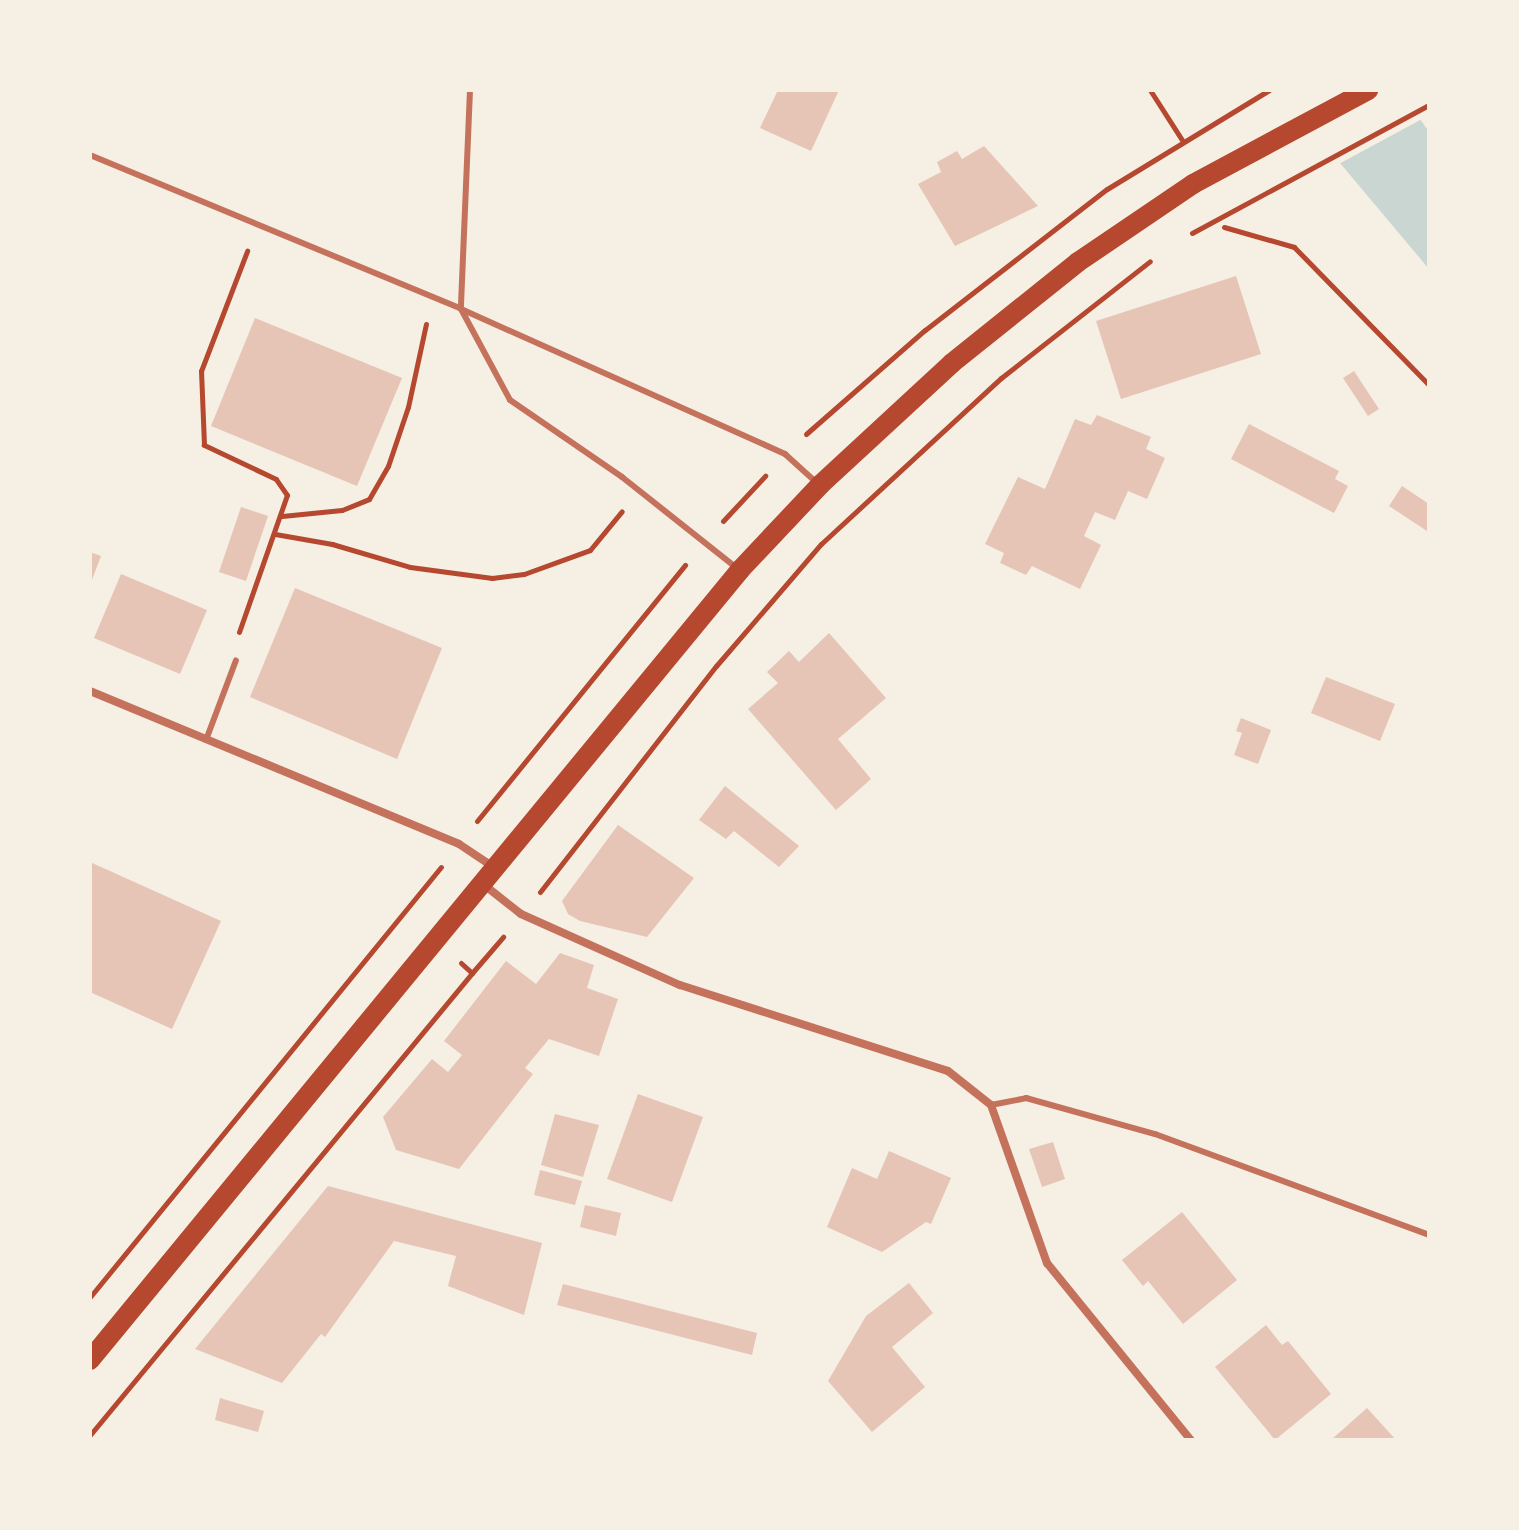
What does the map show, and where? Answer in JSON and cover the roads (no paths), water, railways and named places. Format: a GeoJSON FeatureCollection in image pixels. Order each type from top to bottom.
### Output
{"type":"FeatureCollection","features":[{"type":"Feature","properties":{"kind":"main road"},"geometry":{"type":"LineString","coordinates":[[90,1360],[740,570],[820,485],[952,363],[1078,262],[1193,184],[1368,90]]}},
{"type":"Feature","properties":{"kind":"street"},"geometry":{"type":"LineString","coordinates":[[90,691],[459,844],[521,914],[680,985],[948,1071],[991,1105],[1047,1263],[1191,1440]]}},
{"type":"Feature","properties":{"kind":"lane"},"geometry":{"type":"LineString","coordinates":[[470,90],[461,309],[510,400],[640,491],[740,570]]}},
{"type":"Feature","properties":{"kind":"lane"},"geometry":{"type":"LineString","coordinates":[[90,155],[461,309],[785,454],[820,485]]}},
{"type":"Feature","properties":{"kind":"lane"},"geometry":{"type":"LineString","coordinates":[[206,740],[236,660]]}},
{"type":"Feature","properties":{"kind":"lane"},"geometry":{"type":"LineString","coordinates":[[991,1105],[1026,1098],[1155,1134],[1429,1235]]}}]}
